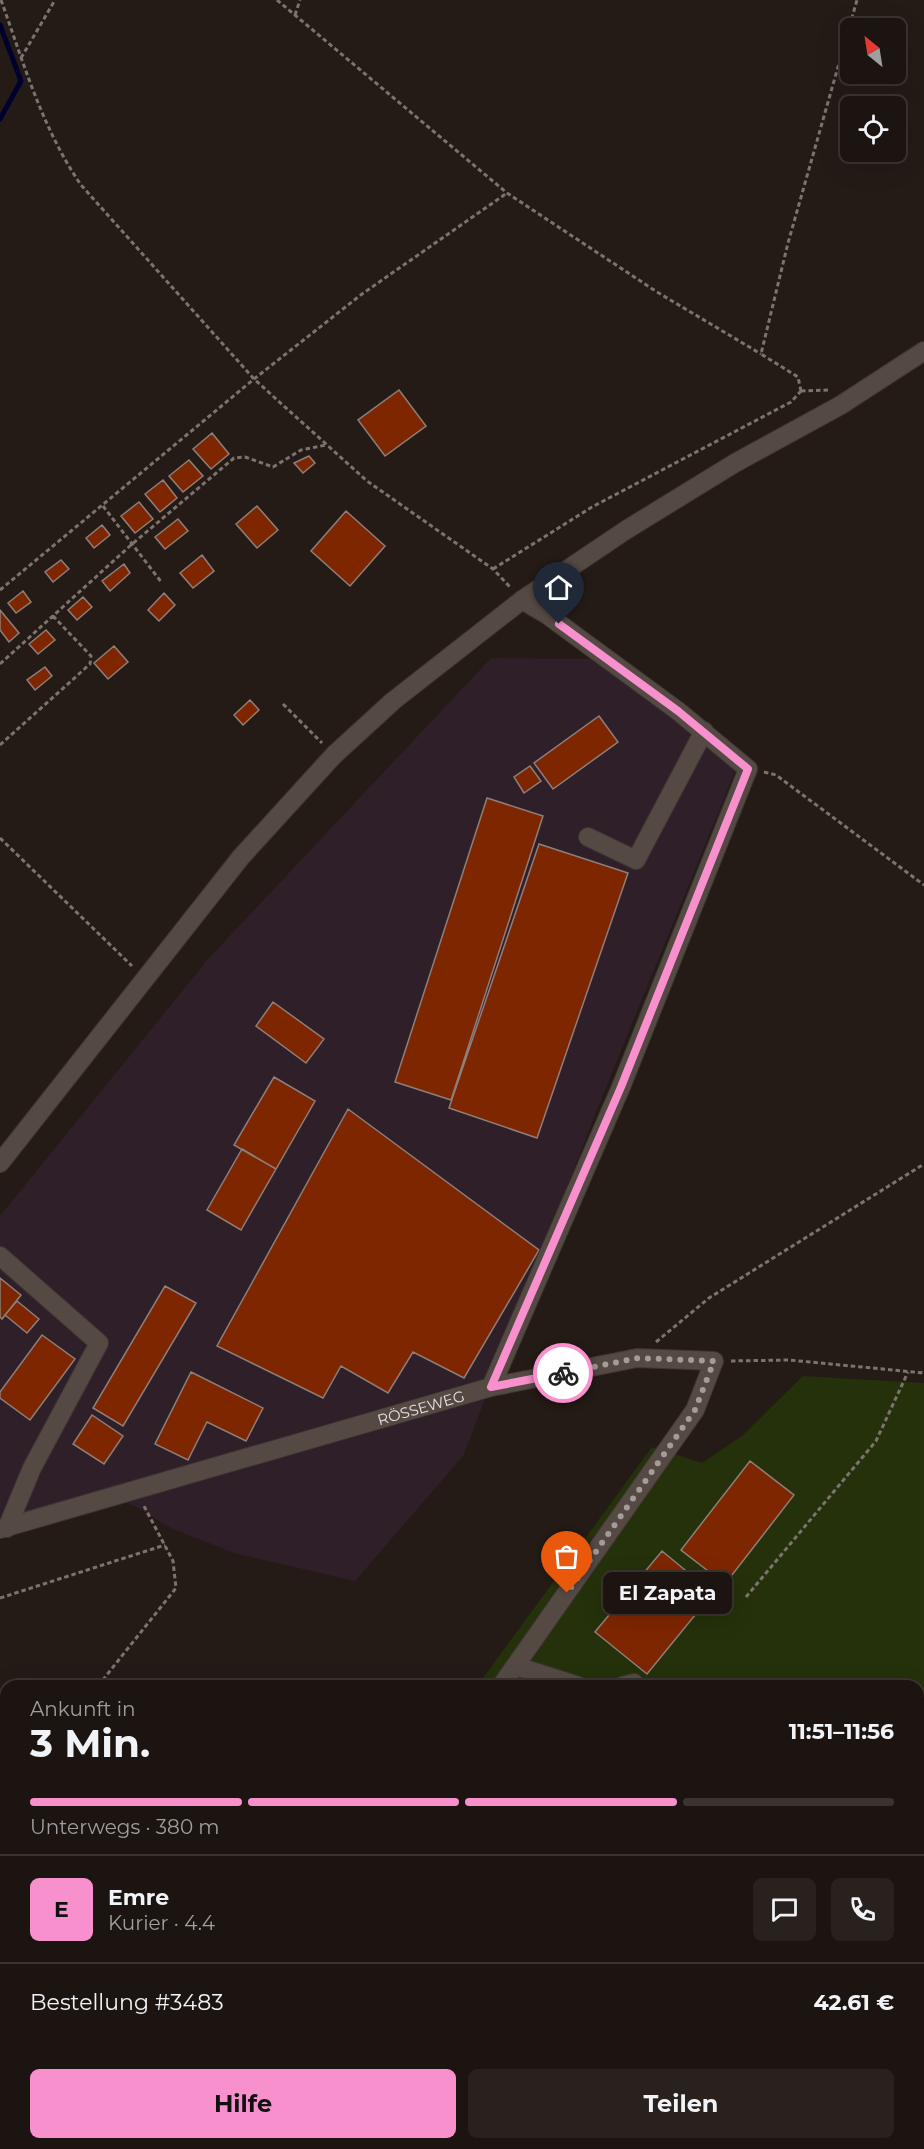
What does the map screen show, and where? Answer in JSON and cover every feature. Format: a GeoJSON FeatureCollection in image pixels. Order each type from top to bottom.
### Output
{"type":"FeatureCollection","features":[{"type":"Feature","properties":{"kind":"street"},"geometry":{"type":"LineString","coordinates":[[0,1163],[241,857],[334,755],[393,701],[522,600],[672,502],[735,463],[841,405],[924,351]]}},
{"type":"Feature","properties":{"kind":"street"},"geometry":{"type":"LineString","coordinates":[[491,1387],[621,1087],[748,769],[704,731],[546,614],[522,600]]}},
{"type":"Feature","properties":{"kind":"street"},"geometry":{"type":"LineString","coordinates":[[588,837],[636,860],[704,731]]}},
{"type":"Feature","properties":{"kind":"street"},"geometry":{"type":"LineString","coordinates":[[0,1256],[99,1343],[32,1468],[3,1528]]}},
{"type":"Feature","properties":{"kind":"street","name":"RÖSSEWEG"},"geometry":{"type":"LineString","coordinates":[[3,1528],[136,1492],[491,1387],[638,1358],[714,1361]]}},
{"type":"Feature","properties":{"kind":"street"},"geometry":{"type":"LineString","coordinates":[[506,1680],[695,1410],[714,1361]]}},
{"type":"Feature","properties":{"kind":"street"},"geometry":{"type":"LineString","coordinates":[[516,1666],[560,1680]]}},
{"type":"Feature","properties":{"kind":"path"},"geometry":{"type":"LineString","coordinates":[[1,0],[38,108],[59,153],[81,185],[254,379],[367,481],[493,569],[522,600]]}},
{"type":"Feature","properties":{"kind":"path"},"geometry":{"type":"LineString","coordinates":[[21,58],[55,0]]}},
{"type":"Feature","properties":{"kind":"path"},"geometry":{"type":"LineString","coordinates":[[277,0],[507,193],[657,292],[798,377],[801,391],[791,402],[591,507],[493,569]]}},
{"type":"Feature","properties":{"kind":"path"},"geometry":{"type":"LineString","coordinates":[[295,15],[300,0]]}},
{"type":"Feature","properties":{"kind":"path"},"geometry":{"type":"LineString","coordinates":[[760,354],[788,243],[857,0]]}},
{"type":"Feature","properties":{"kind":"path"},"geometry":{"type":"LineString","coordinates":[[0,590],[254,379],[362,294],[507,193]]}},
{"type":"Feature","properties":{"kind":"path"},"geometry":{"type":"LineString","coordinates":[[0,664],[131,545],[234,458],[245,457],[273,467],[301,450],[326,445]]}},
{"type":"Feature","properties":{"kind":"path"},"geometry":{"type":"LineString","coordinates":[[103,506],[162,583]]}},
{"type":"Feature","properties":{"kind":"path"},"geometry":{"type":"LineString","coordinates":[[0,745],[90,664],[91,656],[86,648],[52,615]]}},
{"type":"Feature","properties":{"kind":"path"},"geometry":{"type":"LineString","coordinates":[[283,704],[334,755]]}},
{"type":"Feature","properties":{"kind":"path"},"geometry":{"type":"LineString","coordinates":[[748,769],[776,775],[924,885]]}},
{"type":"Feature","properties":{"kind":"path"},"geometry":{"type":"LineString","coordinates":[[0,838],[144,978]]}},
{"type":"Feature","properties":{"kind":"path"},"geometry":{"type":"LineString","coordinates":[[638,1358],[709,1298],[924,1164]]}},
{"type":"Feature","properties":{"kind":"path"},"geometry":{"type":"LineString","coordinates":[[714,1361],[789,1360],[924,1373]]}},
{"type":"Feature","properties":{"kind":"path"},"geometry":{"type":"LineString","coordinates":[[746,1597],[876,1441],[908,1372]]}},
{"type":"Feature","properties":{"kind":"path"},"geometry":{"type":"LineString","coordinates":[[103,1680],[176,1588],[173,1561],[136,1492]]}},
{"type":"Feature","properties":{"kind":"path"},"geometry":{"type":"LineString","coordinates":[[0,1598],[165,1545]]}},
{"type":"Feature","properties":{"kind":"shaded area"},"geometry":{"type":"Polygon","coordinates":[[[491,658],[607,659],[736,769],[596,1112],[463,1456],[355,1581],[234,1553],[171,1528],[135,1506],[104,1494],[0,1518],[0,1216],[209,958],[491,658]]]}},
{"type":"Feature","properties":{"kind":"green space"},"geometry":{"type":"Polygon","coordinates":[[[803,1376],[924,1383],[924,1680],[481,1680],[652,1447],[702,1463],[742,1436],[803,1376]]]}},
{"type":"Feature","properties":{"kind":"building"},"geometry":{"type":"Polygon","coordinates":[[[399,390],[426,426],[385,456],[358,420],[399,390]]]}},
{"type":"Feature","properties":{"kind":"building"},"geometry":{"type":"Polygon","coordinates":[[[212,433],[229,454],[211,469],[193,449],[212,433]]]}},
{"type":"Feature","properties":{"kind":"building"},"geometry":{"type":"Polygon","coordinates":[[[309,456],[315,463],[303,473],[294,463],[309,456]]]}},
{"type":"Feature","properties":{"kind":"building"},"geometry":{"type":"Polygon","coordinates":[[[189,460],[203,476],[183,492],[169,476],[189,460]]]}},
{"type":"Feature","properties":{"kind":"building"},"geometry":{"type":"Polygon","coordinates":[[[163,480],[177,498],[160,512],[145,494],[163,480]]]}},
{"type":"Feature","properties":{"kind":"building"},"geometry":{"type":"Polygon","coordinates":[[[139,502],[153,519],[135,533],[121,516],[139,502]]]}},
{"type":"Feature","properties":{"kind":"building"},"geometry":{"type":"Polygon","coordinates":[[[257,506],[278,530],[257,548],[236,524],[257,506]]]}},
{"type":"Feature","properties":{"kind":"building"},"geometry":{"type":"Polygon","coordinates":[[[346,511],[385,546],[350,586],[311,551],[346,511]]]}},
{"type":"Feature","properties":{"kind":"building"},"geometry":{"type":"Polygon","coordinates":[[[178,519],[188,531],[165,549],[155,537],[178,519]]]}},
{"type":"Feature","properties":{"kind":"building"},"geometry":{"type":"Polygon","coordinates":[[[102,525],[110,535],[94,548],[86,538],[102,525]]]}},
{"type":"Feature","properties":{"kind":"building"},"geometry":{"type":"Polygon","coordinates":[[[202,555],[214,571],[193,588],[180,573],[202,555]]]}},
{"type":"Feature","properties":{"kind":"building"},"geometry":{"type":"Polygon","coordinates":[[[61,560],[69,569],[53,582],[45,572],[61,560]]]}},
{"type":"Feature","properties":{"kind":"building"},"geometry":{"type":"Polygon","coordinates":[[[124,564],[130,573],[110,591],[102,581],[124,564]]]}},
{"type":"Feature","properties":{"kind":"building"},"geometry":{"type":"Polygon","coordinates":[[[23,591],[31,602],[16,613],[8,603],[23,591]]]}},
{"type":"Feature","properties":{"kind":"building"},"geometry":{"type":"Polygon","coordinates":[[[164,593],[175,605],[159,621],[148,610],[164,593]]]}},
{"type":"Feature","properties":{"kind":"building"},"geometry":{"type":"Polygon","coordinates":[[[83,597],[92,607],[77,620],[68,610],[83,597]]]}},
{"type":"Feature","properties":{"kind":"building"},"geometry":{"type":"Polygon","coordinates":[[[0,610],[19,633],[9,642],[0,630],[0,610]]]}},
{"type":"Feature","properties":{"kind":"building"},"geometry":{"type":"Polygon","coordinates":[[[46,630],[55,640],[38,654],[29,644],[46,630]]]}},
{"type":"Feature","properties":{"kind":"building"},"geometry":{"type":"Polygon","coordinates":[[[114,646],[128,662],[108,679],[94,663],[114,646]]]}},
{"type":"Feature","properties":{"kind":"building"},"geometry":{"type":"Polygon","coordinates":[[[45,667],[52,676],[35,690],[27,680],[45,667]]]}},
{"type":"Feature","properties":{"kind":"building"},"geometry":{"type":"Polygon","coordinates":[[[250,700],[259,710],[243,725],[234,715],[250,700]]]}},
{"type":"Feature","properties":{"kind":"building"},"geometry":{"type":"Polygon","coordinates":[[[599,716],[618,742],[553,789],[534,763],[599,716]]]}},
{"type":"Feature","properties":{"kind":"building"},"geometry":{"type":"Polygon","coordinates":[[[530,766],[541,781],[524,793],[514,777],[530,766]]]}},
{"type":"Feature","properties":{"kind":"building"},"geometry":{"type":"Polygon","coordinates":[[[487,798],[543,816],[451,1100],[395,1082],[487,798]]]}},
{"type":"Feature","properties":{"kind":"building"},"geometry":{"type":"Polygon","coordinates":[[[539,844],[628,873],[537,1138],[449,1108],[539,844]]]}},
{"type":"Feature","properties":{"kind":"building"},"geometry":{"type":"Polygon","coordinates":[[[273,1002],[324,1039],[306,1063],[256,1026],[273,1002]]]}},
{"type":"Feature","properties":{"kind":"building"},"geometry":{"type":"Polygon","coordinates":[[[274,1077],[315,1101],[276,1169],[234,1145],[274,1077]]]}},
{"type":"Feature","properties":{"kind":"building"},"geometry":{"type":"Polygon","coordinates":[[[348,1109],[539,1250],[464,1378],[413,1352],[388,1393],[341,1366],[323,1398],[217,1346],[348,1109]]]}},
{"type":"Feature","properties":{"kind":"building"},"geometry":{"type":"Polygon","coordinates":[[[242,1149],[276,1169],[241,1230],[207,1210],[242,1149]]]}},
{"type":"Feature","properties":{"kind":"building"},"geometry":{"type":"Polygon","coordinates":[[[0,1278],[21,1295],[2,1319],[0,1317],[0,1278]]]}},
{"type":"Feature","properties":{"kind":"building"},"geometry":{"type":"Polygon","coordinates":[[[165,1286],[196,1303],[123,1426],[93,1408],[165,1286]]]}},
{"type":"Feature","properties":{"kind":"building"},"geometry":{"type":"Polygon","coordinates":[[[17,1301],[39,1319],[27,1333],[5,1315],[17,1301]]]}},
{"type":"Feature","properties":{"kind":"building"},"geometry":{"type":"Polygon","coordinates":[[[42,1335],[75,1359],[30,1420],[0,1398],[0,1392],[42,1335]]]}},
{"type":"Feature","properties":{"kind":"building"},"geometry":{"type":"Polygon","coordinates":[[[191,1372],[263,1408],[246,1441],[207,1422],[188,1460],[155,1444],[191,1372]]]}},
{"type":"Feature","properties":{"kind":"building"},"geometry":{"type":"Polygon","coordinates":[[[92,1415],[123,1436],[104,1464],[73,1444],[92,1415]]]}},
{"type":"Feature","properties":{"kind":"building"},"geometry":{"type":"Polygon","coordinates":[[[750,1461],[794,1495],[725,1584],[681,1550],[750,1461]]]}},
{"type":"Feature","properties":{"kind":"building"},"geometry":{"type":"Polygon","coordinates":[[[662,1551],[713,1593],[647,1674],[595,1632],[662,1551]]]}},
{"type":"Feature","properties":{"kind":"waterway"},"geometry":{"type":"LineString","coordinates":[[0,25],[21,81],[0,119]]}},
{"type":"Feature","properties":{"kind":"way so far"},"geometry":{"type":"LineString","coordinates":[[563,1373],[638,1358],[714,1361],[695,1410],[567,1593]]}},
{"type":"Feature","properties":{"kind":"place","name":"El Zapata"},"geometry":{"type":"Point","coordinates":[567,1593]}},
{"type":"Feature","properties":{"kind":"route"},"geometry":{"type":"LineString","coordinates":[[559,624],[678,711],[748,769],[621,1087],[491,1387],[563,1373]]}}]}
